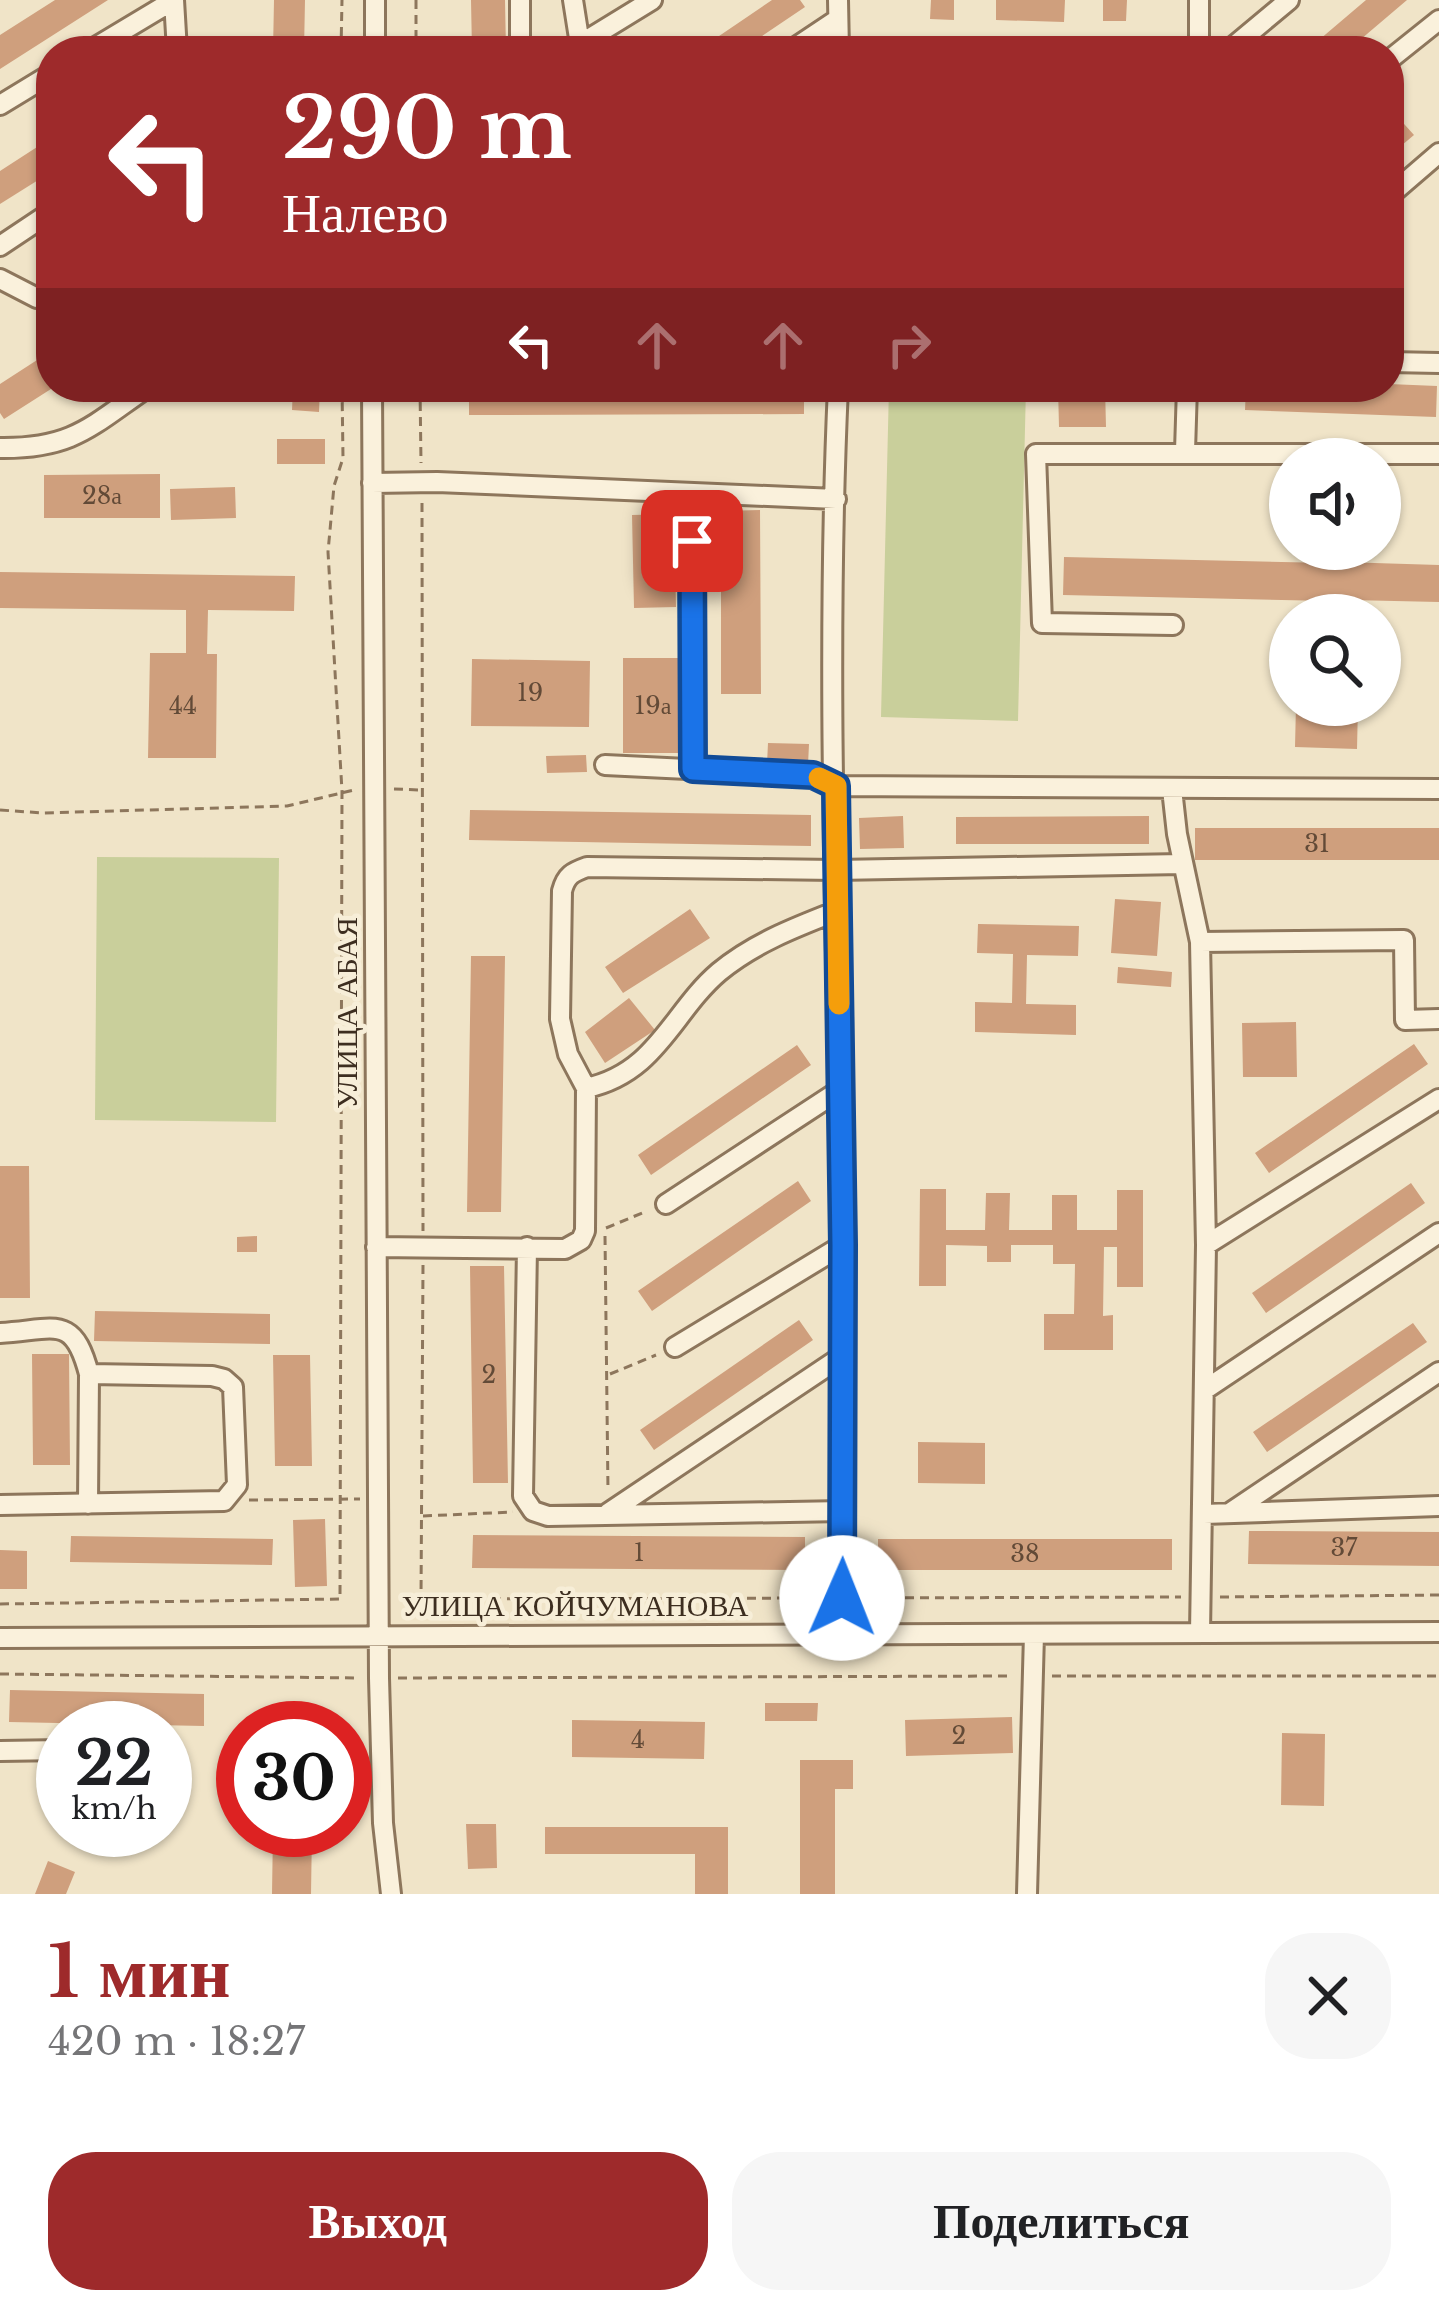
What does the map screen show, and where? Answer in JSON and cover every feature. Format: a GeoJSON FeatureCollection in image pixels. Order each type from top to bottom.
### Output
{"type":"FeatureCollection","features":[{"type":"Feature","properties":{"kind":"street"},"geometry":{"type":"LineString","coordinates":[[114,36],[174,0],[176,36]]}},
{"type":"Feature","properties":{"kind":"street"},"geometry":{"type":"LineString","coordinates":[[375,0],[375,36]]}},
{"type":"Feature","properties":{"kind":"street"},"geometry":{"type":"LineString","coordinates":[[520,0],[520,36]]}},
{"type":"Feature","properties":{"kind":"street"},"geometry":{"type":"LineString","coordinates":[[573,0],[579,36]]}},
{"type":"Feature","properties":{"kind":"street"},"geometry":{"type":"LineString","coordinates":[[598,36],[652,0]]}},
{"type":"Feature","properties":{"kind":"street"},"geometry":{"type":"LineString","coordinates":[[1198,0],[1199,36]]}},
{"type":"Feature","properties":{"kind":"street"},"geometry":{"type":"LineString","coordinates":[[1246,36],[1289,0]]}},
{"type":"Feature","properties":{"kind":"street"},"geometry":{"type":"LineString","coordinates":[[807,36],[838,9]]}},
{"type":"Feature","properties":{"kind":"street"},"geometry":{"type":"LineString","coordinates":[[1404,48],[1439,20]]}},
{"type":"Feature","properties":{"kind":"street"},"geometry":{"type":"LineString","coordinates":[[0,105],[36,83]]}},
{"type":"Feature","properties":{"kind":"street"},"geometry":{"type":"LineString","coordinates":[[1404,183],[1439,153]]}},
{"type":"Feature","properties":{"kind":"street"},"geometry":{"type":"LineString","coordinates":[[0,246],[36,222]]}},
{"type":"Feature","properties":{"kind":"street"},"geometry":{"type":"LineString","coordinates":[[0,279],[36,297]]}},
{"type":"Feature","properties":{"kind":"street"},"geometry":{"type":"LineString","coordinates":[[1404,362],[1439,363]]}},
{"type":"Feature","properties":{"kind":"street"},"geometry":{"type":"LineString","coordinates":[[0,448],[49,446],[72,438],[126,402]]}},
{"type":"Feature","properties":{"kind":"street","name":"УЛИЦА АБАЯ"},"geometry":{"type":"LineString","coordinates":[[371,402],[379,1678],[383,1823],[391,1894]]}},
{"type":"Feature","properties":{"kind":"street"},"geometry":{"type":"LineString","coordinates":[[838,402],[836,870],[844,1355],[841,1634]]}},
{"type":"Feature","properties":{"kind":"street"},"geometry":{"type":"LineString","coordinates":[[1184,451],[1186,402]]}},
{"type":"Feature","properties":{"kind":"street"},"geometry":{"type":"LineString","coordinates":[[1173,625],[1042,622],[1036,454],[1439,454]]}},
{"type":"Feature","properties":{"kind":"street"},"geometry":{"type":"LineString","coordinates":[[372,483],[836,499]]}},
{"type":"Feature","properties":{"kind":"street"},"geometry":{"type":"LineString","coordinates":[[692,495],[693,769]]}},
{"type":"Feature","properties":{"kind":"street"},"geometry":{"type":"LineString","coordinates":[[604,765],[813,775],[836,786],[1439,788]]}},
{"type":"Feature","properties":{"kind":"street"},"geometry":{"type":"LineString","coordinates":[[1172,788],[1182,864],[1200,942],[1206,1245],[1200,1633]]}},
{"type":"Feature","properties":{"kind":"street"},"geometry":{"type":"LineString","coordinates":[[376,1247],[565,1250],[575,1246],[585,1231],[586,1088],[568,1054],[560,1019],[562,891],[573,872],[587,867],[836,870],[1182,864]]}},
{"type":"Feature","properties":{"kind":"street"},"geometry":{"type":"LineString","coordinates":[[586,1088],[602,1084],[658,1049],[691,1002],[744,953],[837,910]]}},
{"type":"Feature","properties":{"kind":"street"},"geometry":{"type":"LineString","coordinates":[[1200,942],[1404,940],[1405,1021],[1439,1019]]}},
{"type":"Feature","properties":{"kind":"street"},"geometry":{"type":"LineString","coordinates":[[666,1204],[840,1090]]}},
{"type":"Feature","properties":{"kind":"street"},"geometry":{"type":"LineString","coordinates":[[1206,1245],[1439,1099]]}},
{"type":"Feature","properties":{"kind":"street"},"geometry":{"type":"LineString","coordinates":[[1206,1388],[1439,1233]]}},
{"type":"Feature","properties":{"kind":"street"},"geometry":{"type":"LineString","coordinates":[[675,1347],[843,1245]]}},
{"type":"Feature","properties":{"kind":"street"},"geometry":{"type":"LineString","coordinates":[[527,1247],[524,1496],[533,1511],[548,1516],[844,1511]]}},
{"type":"Feature","properties":{"kind":"street"},"geometry":{"type":"LineString","coordinates":[[0,1333],[62,1330],[81,1343],[89,1374],[88,1504]]}},
{"type":"Feature","properties":{"kind":"street"},"geometry":{"type":"LineString","coordinates":[[608,1513],[844,1355]]}},
{"type":"Feature","properties":{"kind":"street"},"geometry":{"type":"LineString","coordinates":[[1231,1512],[1439,1372]]}},
{"type":"Feature","properties":{"kind":"street"},"geometry":{"type":"LineString","coordinates":[[0,1505],[224,1501],[233,1495],[237,1485],[232,1387],[224,1379],[89,1374]]}},
{"type":"Feature","properties":{"kind":"street"},"geometry":{"type":"LineString","coordinates":[[1204,1514],[1439,1506]]}},
{"type":"Feature","properties":{"kind":"street","name":"УЛИЦА КОЙЧУМАНОВА"},"geometry":{"type":"LineString","coordinates":[[0,1638],[1439,1633]]}},
{"type":"Feature","properties":{"kind":"street"},"geometry":{"type":"LineString","coordinates":[[1027,1894],[1034,1634]]}},
{"type":"Feature","properties":{"kind":"street"},"geometry":{"type":"LineString","coordinates":[[0,1751],[36,1750]]}},
{"type":"Feature","properties":{"kind":"path"},"geometry":{"type":"LineString","coordinates":[[341,36],[342,0]]}},
{"type":"Feature","properties":{"kind":"path"},"geometry":{"type":"LineString","coordinates":[[416,0],[416,36]]}},
{"type":"Feature","properties":{"kind":"path"},"geometry":{"type":"LineString","coordinates":[[0,1604],[340,1599],[342,790],[328,552],[334,485],[343,458],[342,402]]}},
{"type":"Feature","properties":{"kind":"path"},"geometry":{"type":"LineString","coordinates":[[420,402],[421,1599],[1439,1594]]}},
{"type":"Feature","properties":{"kind":"path"},"geometry":{"type":"LineString","coordinates":[[0,810],[287,806],[314,802],[342,790]]}},
{"type":"Feature","properties":{"kind":"path"},"geometry":{"type":"LineString","coordinates":[[608,1513],[604,1229],[666,1204]]}},
{"type":"Feature","properties":{"kind":"path"},"geometry":{"type":"LineString","coordinates":[[608,1375],[675,1347]]}},
{"type":"Feature","properties":{"kind":"path"},"geometry":{"type":"LineString","coordinates":[[224,1501],[379,1499]]}},
{"type":"Feature","properties":{"kind":"path"},"geometry":{"type":"LineString","coordinates":[[423,1516],[533,1511]]}},
{"type":"Feature","properties":{"kind":"path"},"geometry":{"type":"LineString","coordinates":[[0,1674],[1439,1676]]}},
{"type":"Feature","properties":{"kind":"green space"},"geometry":{"type":"Polygon","coordinates":[[[889,402],[1026,402],[1018,721],[881,717],[889,402]]]}},
{"type":"Feature","properties":{"kind":"green space"},"geometry":{"type":"Polygon","coordinates":[[[97,857],[279,858],[276,1122],[95,1120],[97,857]]]}},
{"type":"Feature","properties":{"kind":"building"},"geometry":{"type":"Polygon","coordinates":[[[55,0],[108,0],[52,36],[36,36],[36,46],[0,69],[0,35],[55,0]]]}},
{"type":"Feature","properties":{"kind":"building"},"geometry":{"type":"Polygon","coordinates":[[[274,0],[305,0],[304,36],[273,36],[274,0]]]}},
{"type":"Feature","properties":{"kind":"building"},"geometry":{"type":"Polygon","coordinates":[[[471,0],[505,0],[506,36],[472,36],[471,0]]]}},
{"type":"Feature","properties":{"kind":"building"},"geometry":{"type":"Polygon","coordinates":[[[772,0],[800,0],[805,7],[762,36],[719,36],[772,0]]]}},
{"type":"Feature","properties":{"kind":"building"},"geometry":{"type":"Polygon","coordinates":[[[931,0],[954,0],[954,20],[930,19],[931,0]]]}},
{"type":"Feature","properties":{"kind":"building"},"geometry":{"type":"Polygon","coordinates":[[[996,0],[1065,0],[1064,22],[996,20],[996,0]]]}},
{"type":"Feature","properties":{"kind":"building"},"geometry":{"type":"Polygon","coordinates":[[[1103,0],[1127,0],[1126,21],[1103,21],[1103,0]]]}},
{"type":"Feature","properties":{"kind":"building"},"geometry":{"type":"Polygon","coordinates":[[[1366,0],[1407,0],[1365,36],[1324,36],[1366,0]]]}},
{"type":"Feature","properties":{"kind":"building"},"geometry":{"type":"Polygon","coordinates":[[[1404,124],[1414,135],[1404,143],[1404,124]]]}},
{"type":"Feature","properties":{"kind":"building"},"geometry":{"type":"Polygon","coordinates":[[[36,148],[36,181],[0,204],[0,171],[36,148]]]}},
{"type":"Feature","properties":{"kind":"building"},"geometry":{"type":"Polygon","coordinates":[[[36,361],[36,399],[4,419],[0,384],[36,361]]]}},
{"type":"Feature","properties":{"kind":"building"},"geometry":{"type":"Polygon","coordinates":[[[1404,385],[1437,386],[1436,417],[1245,410],[1245,402],[1404,402],[1404,385]]]}},
{"type":"Feature","properties":{"kind":"building"},"geometry":{"type":"Polygon","coordinates":[[[292,402],[319,402],[319,412],[292,410],[292,402]]]}},
{"type":"Feature","properties":{"kind":"building"},"geometry":{"type":"Polygon","coordinates":[[[469,402],[804,402],[804,414],[469,415],[469,402]]]}},
{"type":"Feature","properties":{"kind":"building"},"geometry":{"type":"Polygon","coordinates":[[[1058,402],[1105,402],[1106,427],[1059,427],[1058,402]]]}},
{"type":"Feature","properties":{"kind":"building"},"geometry":{"type":"Polygon","coordinates":[[[277,439],[325,439],[325,464],[277,464],[277,439]]]}},
{"type":"Feature","properties":{"kind":"building"},"geometry":{"type":"Polygon","coordinates":[[[160,474],[160,518],[44,518],[44,475],[160,474]]]}},
{"type":"Feature","properties":{"kind":"building"},"geometry":{"type":"Polygon","coordinates":[[[235,487],[236,518],[171,520],[170,489],[235,487]]]}},
{"type":"Feature","properties":{"kind":"building"},"geometry":{"type":"Polygon","coordinates":[[[760,510],[761,694],[721,694],[721,511],[760,510]]]}},
{"type":"Feature","properties":{"kind":"building"},"geometry":{"type":"Polygon","coordinates":[[[674,514],[676,607],[634,608],[632,515],[674,514]]]}},
{"type":"Feature","properties":{"kind":"building"},"geometry":{"type":"Polygon","coordinates":[[[1064,557],[1269,562],[1269,570],[1401,570],[1401,564],[1439,565],[1439,602],[1401,601],[1401,594],[1269,594],[1269,600],[1063,595],[1064,557]]]}},
{"type":"Feature","properties":{"kind":"building"},"geometry":{"type":"Polygon","coordinates":[[[0,572],[295,576],[294,611],[208,610],[207,654],[217,654],[216,758],[148,758],[150,653],[186,653],[186,610],[0,608],[0,572]]]}},
{"type":"Feature","properties":{"kind":"building"},"geometry":{"type":"Polygon","coordinates":[[[623,658],[683,658],[683,753],[623,753],[623,658]]]}},
{"type":"Feature","properties":{"kind":"building"},"geometry":{"type":"Polygon","coordinates":[[[472,659],[590,661],[589,727],[471,726],[472,659]]]}},
{"type":"Feature","properties":{"kind":"building"},"geometry":{"type":"Polygon","coordinates":[[[1296,726],[1358,726],[1357,749],[1295,747],[1296,726]]]}},
{"type":"Feature","properties":{"kind":"building"},"geometry":{"type":"Polygon","coordinates":[[[768,743],[809,744],[808,765],[767,764],[768,743]]]}},
{"type":"Feature","properties":{"kind":"building"},"geometry":{"type":"Polygon","coordinates":[[[586,755],[587,772],[547,773],[546,756],[586,755]]]}},
{"type":"Feature","properties":{"kind":"building"},"geometry":{"type":"Polygon","coordinates":[[[470,810],[811,815],[811,846],[469,840],[470,810]]]}},
{"type":"Feature","properties":{"kind":"building"},"geometry":{"type":"Polygon","coordinates":[[[903,816],[904,848],[860,849],[859,818],[903,816]]]}},
{"type":"Feature","properties":{"kind":"building"},"geometry":{"type":"Polygon","coordinates":[[[1149,816],[1149,844],[956,844],[956,817],[1149,816]]]}},
{"type":"Feature","properties":{"kind":"building"},"geometry":{"type":"Polygon","coordinates":[[[1195,828],[1439,828],[1439,860],[1195,860],[1195,828]]]}},
{"type":"Feature","properties":{"kind":"building"},"geometry":{"type":"Polygon","coordinates":[[[1115,899],[1161,902],[1157,956],[1111,953],[1115,899]]]}},
{"type":"Feature","properties":{"kind":"building"},"geometry":{"type":"Polygon","coordinates":[[[690,909],[710,938],[623,993],[605,967],[690,909]]]}},
{"type":"Feature","properties":{"kind":"building"},"geometry":{"type":"Polygon","coordinates":[[[978,924],[1079,926],[1078,956],[1027,955],[1026,1004],[1076,1005],[1076,1035],[975,1032],[975,1002],[1012,1003],[1013,954],[977,953],[978,924]]]}},
{"type":"Feature","properties":{"kind":"building"},"geometry":{"type":"Polygon","coordinates":[[[471,956],[505,956],[501,1212],[467,1212],[471,956]]]}},
{"type":"Feature","properties":{"kind":"building"},"geometry":{"type":"Polygon","coordinates":[[[1118,967],[1172,972],[1171,987],[1117,983],[1118,967]]]}},
{"type":"Feature","properties":{"kind":"building"},"geometry":{"type":"Polygon","coordinates":[[[629,998],[655,1030],[605,1063],[585,1032],[629,998]]]}},
{"type":"Feature","properties":{"kind":"building"},"geometry":{"type":"Polygon","coordinates":[[[1296,1022],[1297,1077],[1243,1077],[1242,1023],[1296,1022]]]}},
{"type":"Feature","properties":{"kind":"building"},"geometry":{"type":"Polygon","coordinates":[[[1414,1044],[1428,1064],[1269,1173],[1255,1153],[1414,1044]]]}},
{"type":"Feature","properties":{"kind":"building"},"geometry":{"type":"Polygon","coordinates":[[[797,1045],[811,1065],[651,1175],[638,1155],[797,1045]]]}},
{"type":"Feature","properties":{"kind":"building"},"geometry":{"type":"Polygon","coordinates":[[[0,1166],[29,1166],[30,1298],[0,1298],[0,1166]]]}},
{"type":"Feature","properties":{"kind":"building"},"geometry":{"type":"Polygon","coordinates":[[[798,1181],[811,1201],[652,1311],[638,1291],[798,1181]]]}},
{"type":"Feature","properties":{"kind":"building"},"geometry":{"type":"Polygon","coordinates":[[[1411,1183],[1425,1203],[1266,1313],[1252,1293],[1411,1183]]]}},
{"type":"Feature","properties":{"kind":"building"},"geometry":{"type":"Polygon","coordinates":[[[920,1189],[946,1189],[946,1230],[985,1230],[986,1193],[1010,1193],[1009,1230],[1052,1230],[1052,1195],[1077,1195],[1077,1230],[1117,1230],[1117,1190],[1143,1190],[1143,1287],[1117,1287],[1117,1247],[1104,1247],[1103,1316],[1113,1315],[1113,1350],[1044,1350],[1044,1314],[1074,1314],[1075,1264],[1053,1264],[1053,1245],[1011,1245],[1011,1262],[987,1262],[987,1246],[946,1245],[946,1286],[919,1286],[920,1189]]]}},
{"type":"Feature","properties":{"kind":"building"},"geometry":{"type":"Polygon","coordinates":[[[257,1236],[257,1252],[237,1252],[237,1237],[257,1236]]]}},
{"type":"Feature","properties":{"kind":"building"},"geometry":{"type":"Polygon","coordinates":[[[470,1266],[504,1266],[508,1483],[473,1483],[470,1266]]]}},
{"type":"Feature","properties":{"kind":"building"},"geometry":{"type":"Polygon","coordinates":[[[95,1311],[270,1314],[270,1344],[94,1341],[95,1311]]]}},
{"type":"Feature","properties":{"kind":"building"},"geometry":{"type":"Polygon","coordinates":[[[799,1320],[813,1340],[654,1450],[640,1430],[799,1320]]]}},
{"type":"Feature","properties":{"kind":"building"},"geometry":{"type":"Polygon","coordinates":[[[1413,1323],[1427,1342],[1267,1452],[1253,1432],[1413,1323]]]}},
{"type":"Feature","properties":{"kind":"building"},"geometry":{"type":"Polygon","coordinates":[[[32,1354],[69,1354],[70,1465],[33,1465],[32,1354]]]}},
{"type":"Feature","properties":{"kind":"building"},"geometry":{"type":"Polygon","coordinates":[[[273,1355],[310,1355],[312,1466],[275,1466],[273,1355]]]}},
{"type":"Feature","properties":{"kind":"building"},"geometry":{"type":"Polygon","coordinates":[[[918,1442],[985,1443],[985,1484],[918,1483],[918,1442]]]}},
{"type":"Feature","properties":{"kind":"building"},"geometry":{"type":"Polygon","coordinates":[[[325,1519],[327,1586],[295,1587],[293,1520],[325,1519]]]}},
{"type":"Feature","properties":{"kind":"building"},"geometry":{"type":"Polygon","coordinates":[[[1249,1531],[1439,1532],[1439,1566],[1248,1564],[1249,1531]]]}},
{"type":"Feature","properties":{"kind":"building"},"geometry":{"type":"Polygon","coordinates":[[[473,1535],[805,1537],[805,1570],[472,1568],[473,1535]]]}},
{"type":"Feature","properties":{"kind":"building"},"geometry":{"type":"Polygon","coordinates":[[[71,1536],[273,1539],[272,1565],[70,1562],[71,1536]]]}},
{"type":"Feature","properties":{"kind":"building"},"geometry":{"type":"Polygon","coordinates":[[[878,1539],[1172,1539],[1172,1570],[878,1570],[878,1539]]]}},
{"type":"Feature","properties":{"kind":"building"},"geometry":{"type":"Polygon","coordinates":[[[0,1550],[27,1551],[27,1589],[0,1589],[0,1550]]]}},
{"type":"Feature","properties":{"kind":"building"},"geometry":{"type":"Polygon","coordinates":[[[10,1690],[204,1694],[204,1726],[192,1726],[192,1701],[36,1701],[36,1723],[9,1722],[10,1690]]]}},
{"type":"Feature","properties":{"kind":"building"},"geometry":{"type":"Polygon","coordinates":[[[765,1703],[818,1703],[817,1721],[765,1721],[765,1703]]]}},
{"type":"Feature","properties":{"kind":"building"},"geometry":{"type":"Polygon","coordinates":[[[1012,1717],[1013,1753],[906,1756],[905,1720],[1012,1717]]]}},
{"type":"Feature","properties":{"kind":"building"},"geometry":{"type":"Polygon","coordinates":[[[572,1720],[705,1722],[704,1759],[572,1757],[572,1720]]]}},
{"type":"Feature","properties":{"kind":"building"},"geometry":{"type":"Polygon","coordinates":[[[1282,1733],[1325,1734],[1324,1806],[1281,1805],[1282,1733]]]}},
{"type":"Feature","properties":{"kind":"building"},"geometry":{"type":"Polygon","coordinates":[[[800,1760],[853,1760],[853,1789],[835,1789],[835,1894],[800,1894],[800,1760]]]}},
{"type":"Feature","properties":{"kind":"building"},"geometry":{"type":"Polygon","coordinates":[[[466,1824],[496,1824],[497,1868],[468,1869],[466,1824]]]}},
{"type":"Feature","properties":{"kind":"building"},"geometry":{"type":"Polygon","coordinates":[[[545,1827],[728,1827],[728,1894],[695,1894],[695,1854],[545,1854],[545,1827]]]}},
{"type":"Feature","properties":{"kind":"building"},"geometry":{"type":"Polygon","coordinates":[[[273,1857],[312,1857],[311,1894],[272,1894],[273,1857]]]}},
{"type":"Feature","properties":{"kind":"building"},"geometry":{"type":"Polygon","coordinates":[[[48,1861],[75,1872],[66,1894],[35,1894],[48,1861]]]}},
{"type":"Feature","properties":{"kind":"slow traffic"},"geometry":{"type":"LineString","coordinates":[[819,778],[836,786],[839,1004]]}},
{"type":"Feature","properties":{"kind":"route"},"geometry":{"type":"LineString","coordinates":[[692,541],[693,769],[813,775],[836,786],[843,1245],[842,1598]]}}]}
